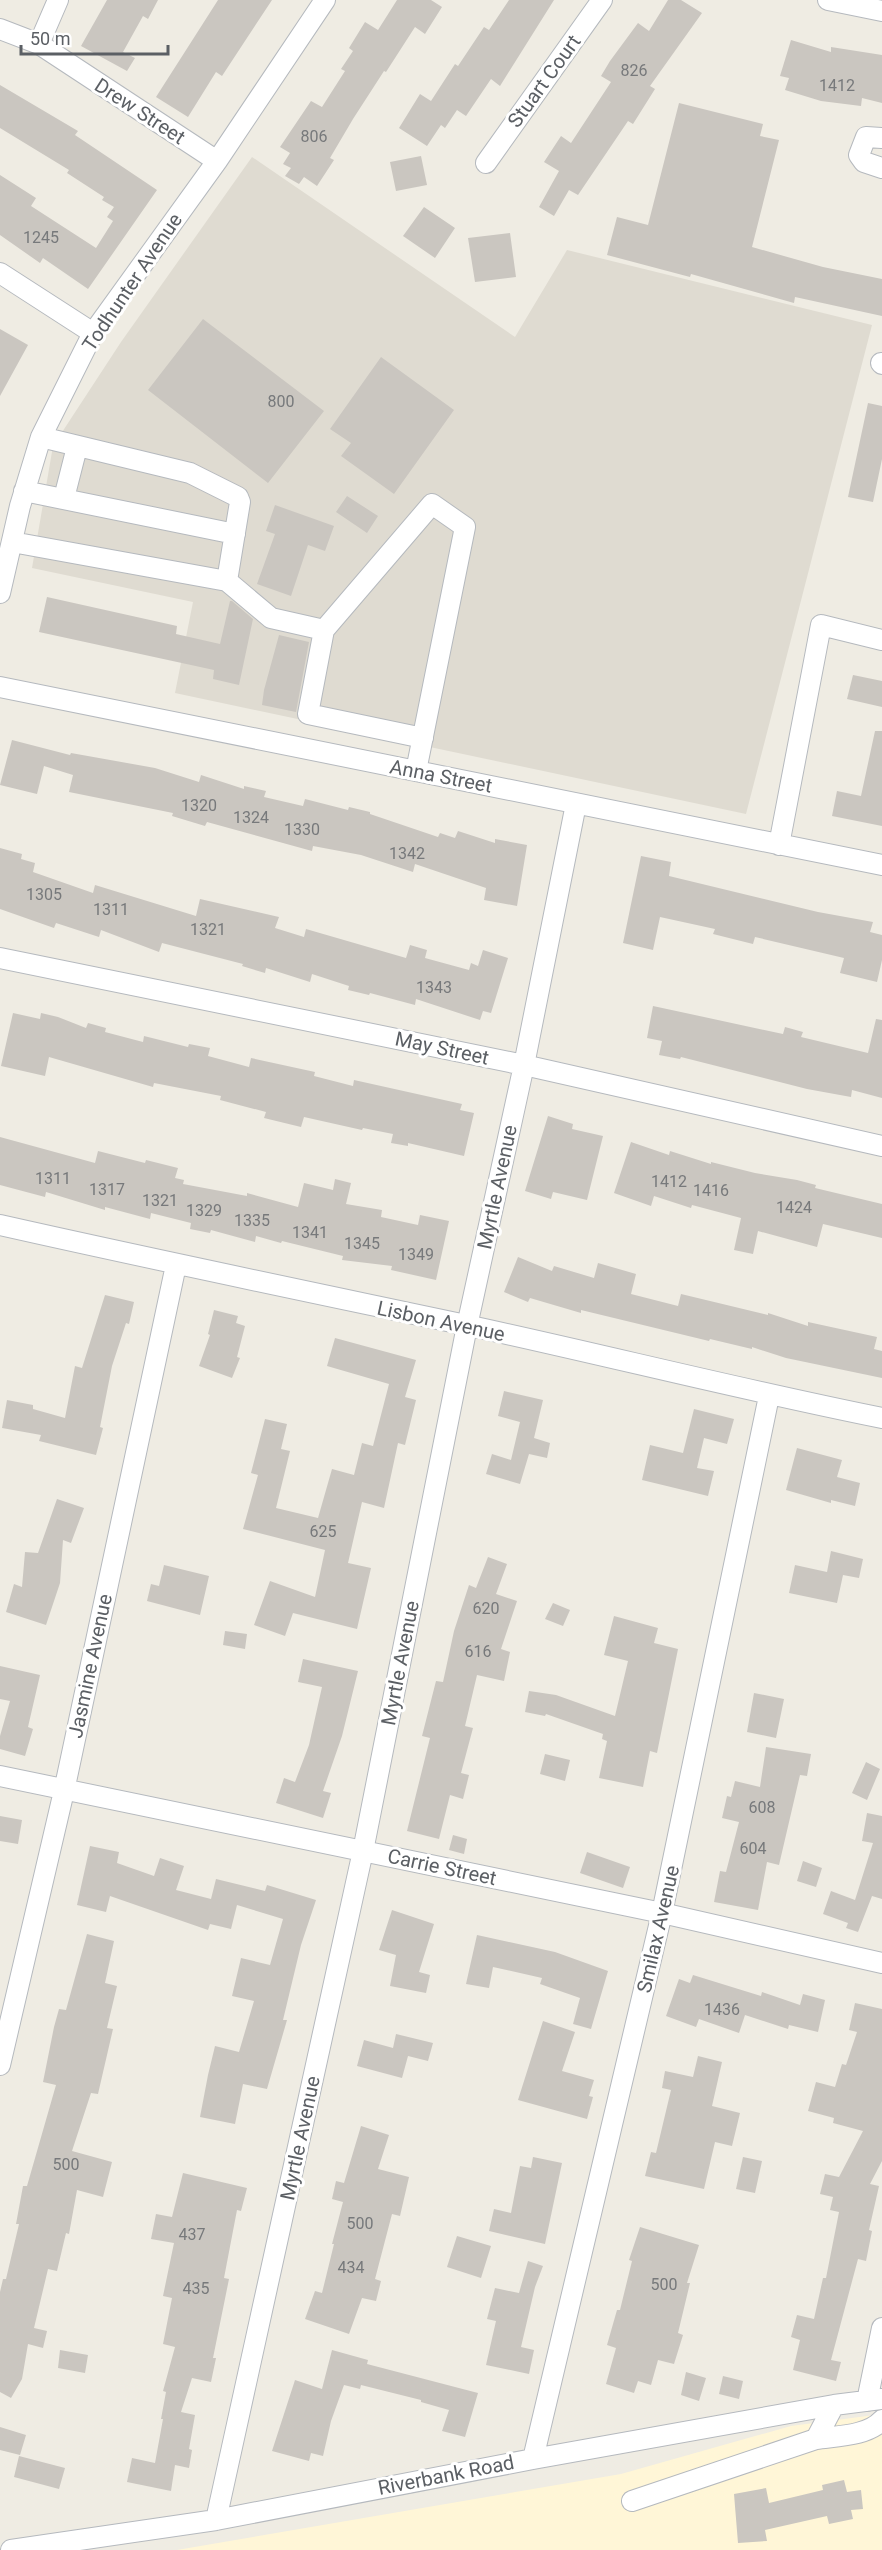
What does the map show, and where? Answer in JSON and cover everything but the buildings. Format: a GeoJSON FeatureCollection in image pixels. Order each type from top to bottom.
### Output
{"type":"FeatureCollection","features":[{"type":"Feature","properties":{"kind":"street"},"geometry":{"type":"LineString","coordinates":[[39,44],[58,0]]}},
{"type":"Feature","properties":{"kind":"street","name":"Todhunter Avenue"},"geometry":{"type":"LineString","coordinates":[[0,593],[40,436],[93,333],[216,161],[325,0]]}},
{"type":"Feature","properties":{"kind":"street","name":"Stuart Court"},"geometry":{"type":"LineString","coordinates":[[486,163],[602,0]]}},
{"type":"Feature","properties":{"kind":"street"},"geometry":{"type":"LineString","coordinates":[[828,0],[882,10]]}},
{"type":"Feature","properties":{"kind":"street","name":"Drew Street"},"geometry":{"type":"LineString","coordinates":[[0,29],[39,44],[216,161]]}},
{"type":"Feature","properties":{"kind":"street"},"geometry":{"type":"LineString","coordinates":[[882,138],[866,137],[859,155],[864,162],[882,168]]}},
{"type":"Feature","properties":{"kind":"street"},"geometry":{"type":"LineString","coordinates":[[0,273],[93,333]]}},
{"type":"Feature","properties":{"kind":"street"},"geometry":{"type":"LineString","coordinates":[[40,436],[77,447],[190,473],[238,497],[240,502],[227,581]]}},
{"type":"Feature","properties":{"kind":"street"},"geometry":{"type":"LineString","coordinates":[[64,498],[77,447]]}},
{"type":"Feature","properties":{"kind":"street"},"geometry":{"type":"LineString","coordinates":[[24,492],[64,498],[235,534]]}},
{"type":"Feature","properties":{"kind":"street"},"geometry":{"type":"LineString","coordinates":[[416,771],[423,738],[465,527],[432,504],[324,630],[308,714],[423,738]]}},
{"type":"Feature","properties":{"kind":"street"},"geometry":{"type":"LineString","coordinates":[[12,542],[227,581],[271,618],[324,630]]}},
{"type":"Feature","properties":{"kind":"street"},"geometry":{"type":"LineString","coordinates":[[779,845],[821,625],[882,640]]}},
{"type":"Feature","properties":{"kind":"street","name":"Anna Street"},"geometry":{"type":"LineString","coordinates":[[0,687],[882,865]]}},
{"type":"Feature","properties":{"kind":"street"},"geometry":{"type":"LineString","coordinates":[[358,760],[364,726]]}},
{"type":"Feature","properties":{"kind":"street","name":"Myrtle Avenue"},"geometry":{"type":"LineString","coordinates":[[216,2520],[363,1851],[467,1326],[524,1065],[576,804]]}},
{"type":"Feature","properties":{"kind":"street","name":"May Street"},"geometry":{"type":"LineString","coordinates":[[0,958],[524,1065],[882,1146]]}},
{"type":"Feature","properties":{"kind":"street","name":"Lisbon Avenue"},"geometry":{"type":"LineString","coordinates":[[0,1225],[176,1265],[467,1326],[770,1396],[882,1418]]}},
{"type":"Feature","properties":{"kind":"street","name":"Jasmine Avenue"},"geometry":{"type":"LineString","coordinates":[[0,2065],[64,1791],[176,1265]]}},
{"type":"Feature","properties":{"kind":"street","name":"Smilax Avenue"},"geometry":{"type":"LineString","coordinates":[[533,2458],[662,1913],[770,1396]]}},
{"type":"Feature","properties":{"kind":"street","name":"Carrie Street"},"geometry":{"type":"LineString","coordinates":[[0,1776],[662,1913],[882,1963]]}},
{"type":"Feature","properties":{"kind":"street"},"geometry":{"type":"LineString","coordinates":[[874,2400],[882,2328]]}},
{"type":"Feature","properties":{"kind":"street","name":"Riverbank Road"},"geometry":{"type":"LineString","coordinates":[[11,2550],[216,2520],[533,2458],[874,2400]]}},
{"type":"Feature","properties":{"kind":"street"},"geometry":{"type":"LineString","coordinates":[[816,2439],[834,2405]]}},
{"type":"Feature","properties":{"kind":"street"},"geometry":{"type":"LineString","coordinates":[[632,2500],[816,2439],[848,2435],[878,2425],[882,2420]]}},
{"type":"Feature","properties":{"kind":"shaded area"},"geometry":{"type":"Polygon","coordinates":[[[252,157],[515,337],[567,250],[872,325],[746,814],[175,693],[193,602],[32,568],[53,446],[121,342],[252,157]]]}},
{"type":"Feature","properties":{"kind":"shaded area"},"geometry":{"type":"Polygon","coordinates":[[[882,2414],[882,2550],[177,2550],[621,2474],[791,2426],[882,2414]]]}}]}
